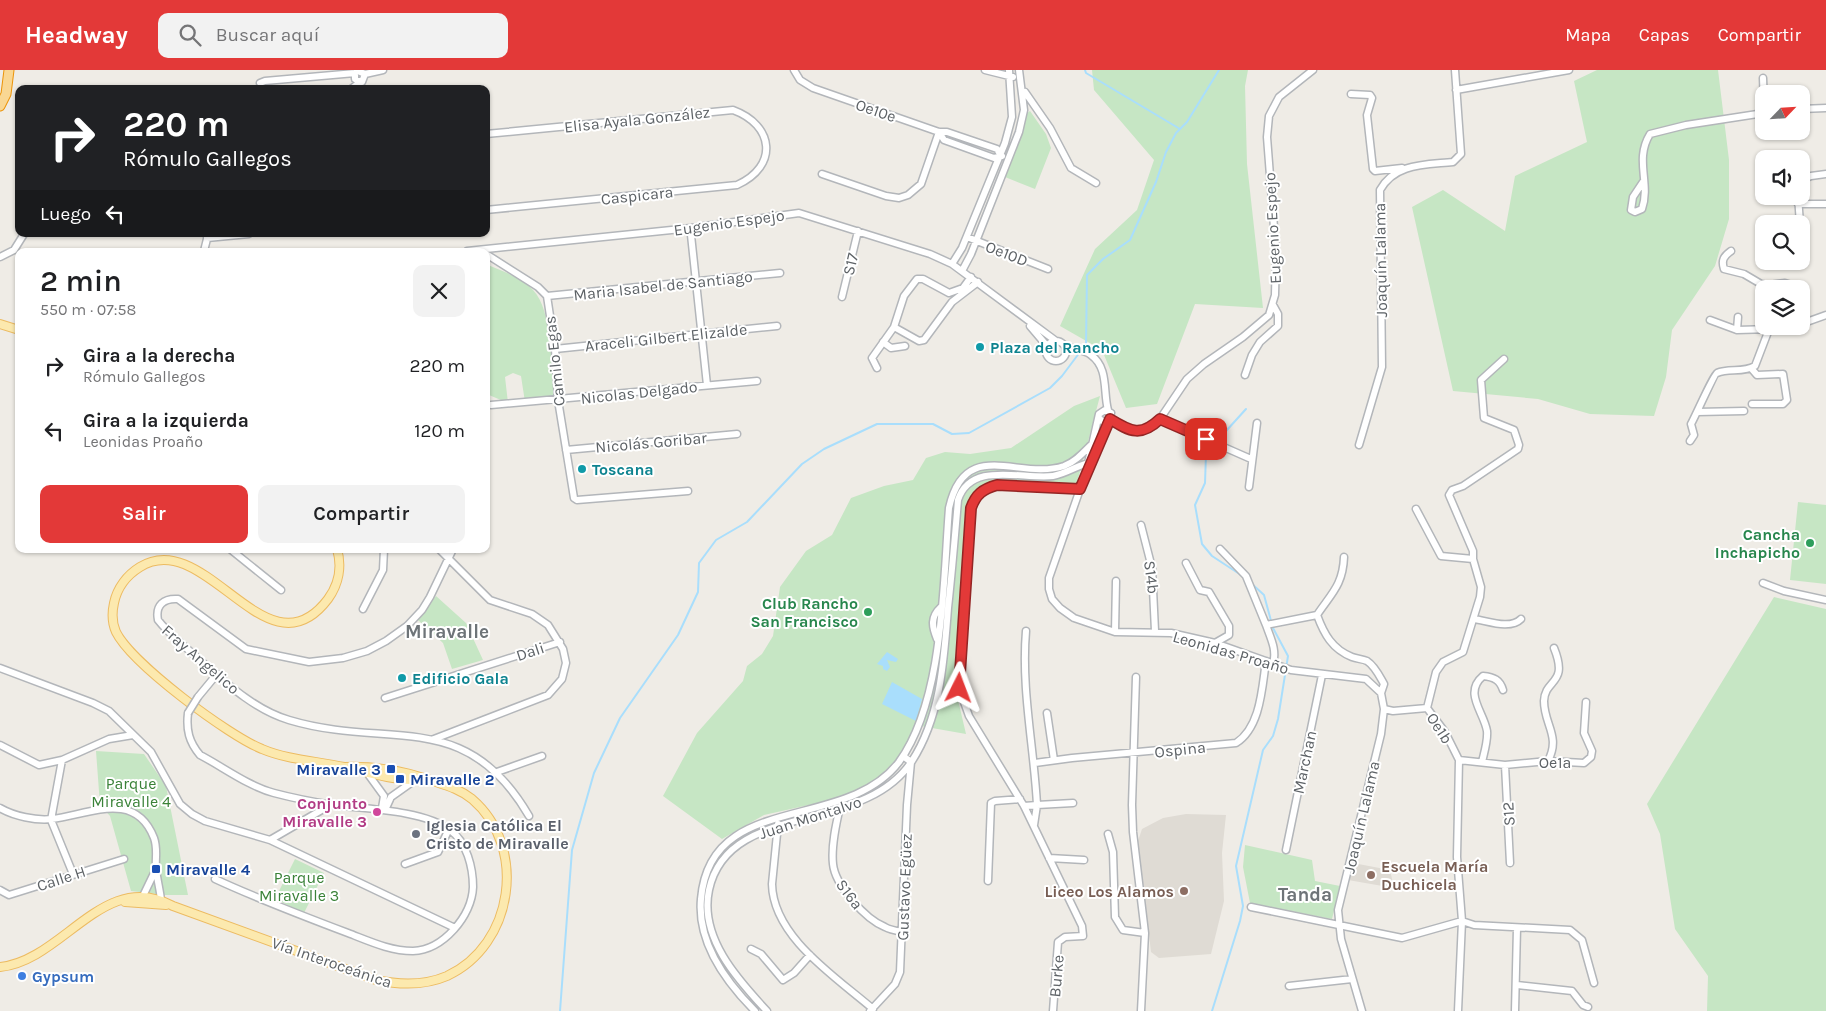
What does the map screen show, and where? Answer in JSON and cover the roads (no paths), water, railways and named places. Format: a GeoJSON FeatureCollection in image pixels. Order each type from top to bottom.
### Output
{"type":"FeatureCollection","features":[{"type":"Feature","properties":{"kind":"highway"},"geometry":{"type":"LineString","coordinates":[[0,106],[6,94],[9,70]]}},
{"type":"Feature","properties":{"kind":"main road"},"geometry":{"type":"LineString","coordinates":[[0,324],[15,328]]}},
{"type":"Feature","properties":{"kind":"main road","name":"Vía Interoceánica"},"geometry":{"type":"LineString","coordinates":[[338,553],[340,566],[335,587],[319,608],[303,618],[282,623],[263,617],[199,571],[175,560],[161,560],[145,564],[133,571],[120,585],[112,617],[116,632],[132,654],[178,694],[238,736],[261,749],[283,756],[345,767],[368,774],[415,780],[427,779]]}},
{"type":"Feature","properties":{"kind":"main road","name":"Vía Interoceánica"},"geometry":{"type":"LineString","coordinates":[[0,967],[23,962],[42,952],[86,918],[116,902],[126,898],[143,896],[162,900],[173,906],[376,980],[410,984],[446,976],[460,968],[476,954],[488,938],[505,901],[508,871],[500,839],[482,810],[460,791],[404,771],[376,767],[345,767]]}},
{"type":"Feature","properties":{"kind":"main road","name":"Vía Interoceánica"},"geometry":{"type":"LineString","coordinates":[[116,902],[173,906]]}},
{"type":"Feature","properties":{"kind":"street"},"geometry":{"type":"LineString","coordinates":[[260,83],[362,71],[365,74],[383,70]]}},
{"type":"Feature","properties":{"kind":"street","name":"Oe10e"},"geometry":{"type":"LineString","coordinates":[[794,70],[800,80],[813,88],[939,132],[944,140],[994,158],[1001,156],[1009,158]]}},
{"type":"Feature","properties":{"kind":"street"},"geometry":{"type":"LineString","coordinates":[[985,70],[1018,72],[1023,89],[1033,107],[1050,128],[1071,168],[1096,183]]}},
{"type":"Feature","properties":{"kind":"street","name":"Eugenio Espejo"},"geometry":{"type":"LineString","coordinates":[[1100,419],[1103,422],[1109,420],[1127,430],[1137,431],[1150,428],[1160,419],[1187,379],[1204,364],[1264,320],[1273,305],[1276,252],[1267,137],[1269,116],[1279,97],[1313,70]]}},
{"type":"Feature","properties":{"kind":"street"},"geometry":{"type":"LineString","coordinates":[[1351,94],[1370,95],[1372,98],[1366,115],[1373,170],[1453,162],[1459,158],[1455,70]]}},
{"type":"Feature","properties":{"kind":"street"},"geometry":{"type":"LineString","coordinates":[[1456,90],[1569,70]]}},
{"type":"Feature","properties":{"kind":"street"},"geometry":{"type":"LineString","coordinates":[[355,73],[355,79],[360,82]]}},
{"type":"Feature","properties":{"kind":"street"},"geometry":{"type":"LineString","coordinates":[[952,264],[967,237],[1001,156],[1012,117],[1010,73]]}},
{"type":"Feature","properties":{"kind":"street"},"geometry":{"type":"LineString","coordinates":[[356,85],[365,79],[365,74]]}},
{"type":"Feature","properties":{"kind":"street"},"geometry":{"type":"LineString","coordinates":[[1763,78],[1763,85]]}},
{"type":"Feature","properties":{"kind":"street"},"geometry":{"type":"LineString","coordinates":[[962,271],[1009,158],[1024,110],[1023,89]]}},
{"type":"Feature","properties":{"kind":"street"},"geometry":{"type":"LineString","coordinates":[[1024,110],[1033,107]]}},
{"type":"Feature","properties":{"kind":"street"},"geometry":{"type":"LineString","coordinates":[[1810,109],[1826,108]]}},
{"type":"Feature","properties":{"kind":"street","name":"Elisa Ayala González"},"geometry":{"type":"LineString","coordinates":[[490,134],[733,110],[744,114],[756,122],[766,148]]}},
{"type":"Feature","properties":{"kind":"street"},"geometry":{"type":"LineString","coordinates":[[1643,182],[1643,146],[1650,134],[1706,121],[1755,114]]}},
{"type":"Feature","properties":{"kind":"street"},"geometry":{"type":"LineString","coordinates":[[822,174],[886,196],[899,198],[908,195],[921,184],[939,132]]}},
{"type":"Feature","properties":{"kind":"street","name":"Caspicara"},"geometry":{"type":"LineString","coordinates":[[490,210],[737,185],[750,179],[760,171],[766,148]]}},
{"type":"Feature","properties":{"kind":"street","name":"Joaquín Lalama"},"geometry":{"type":"LineString","coordinates":[[1360,445],[1382,367],[1380,190],[1384,183],[1403,168]]}},
{"type":"Feature","properties":{"kind":"street"},"geometry":{"type":"LineString","coordinates":[[1810,176],[1826,174]]}},
{"type":"Feature","properties":{"kind":"street"},"geometry":{"type":"LineString","coordinates":[[981,203],[990,206]]}},
{"type":"Feature","properties":{"kind":"street"},"geometry":{"type":"LineString","coordinates":[[1810,204],[1826,204]]}},
{"type":"Feature","properties":{"kind":"street","name":"Eugenio Espejo"},"geometry":{"type":"LineString","coordinates":[[490,250],[690,228],[794,213],[930,254],[952,264],[978,282],[1024,320],[1056,341]]}},
{"type":"Feature","properties":{"kind":"street","name":"S17"},"geometry":{"type":"LineString","coordinates":[[842,298],[858,231]]}},
{"type":"Feature","properties":{"kind":"street"},"geometry":{"type":"LineString","coordinates":[[691,235],[707,385]]}},
{"type":"Feature","properties":{"kind":"street"},"geometry":{"type":"LineString","coordinates":[[15,248],[22,237]]}},
{"type":"Feature","properties":{"kind":"street","name":"Oe10D"},"geometry":{"type":"LineString","coordinates":[[967,237],[1048,269]]}},
{"type":"Feature","properties":{"kind":"street"},"geometry":{"type":"LineString","coordinates":[[0,257],[15,248]]}},
{"type":"Feature","properties":{"kind":"street"},"geometry":{"type":"LineString","coordinates":[[1731,250],[1724,257],[1722,263],[1724,269],[1744,274],[1755,280]]}},
{"type":"Feature","properties":{"kind":"street","name":"Camilo Egas"},"geometry":{"type":"LineString","coordinates":[[490,257],[538,287],[547,296],[555,349],[558,400],[574,498],[688,491]]}},
{"type":"Feature","properties":{"kind":"street","name":"Maria Isabel de Santiago"},"geometry":{"type":"LineString","coordinates":[[547,296],[780,273]]}},
{"type":"Feature","properties":{"kind":"street"},"geometry":{"type":"LineString","coordinates":[[949,293],[963,288],[970,277]]}},
{"type":"Feature","properties":{"kind":"street"},"geometry":{"type":"LineString","coordinates":[[877,368],[872,358],[894,327],[904,296],[917,279],[923,278],[949,293],[952,302]]}},
{"type":"Feature","properties":{"kind":"street"},"geometry":{"type":"LineString","coordinates":[[894,327],[919,341],[924,340],[952,302],[978,282]]}},
{"type":"Feature","properties":{"kind":"street"},"geometry":{"type":"LineString","coordinates":[[1246,376],[1252,355],[1260,342],[1278,326],[1278,314],[1273,305]]}},
{"type":"Feature","properties":{"kind":"street"},"geometry":{"type":"LineString","coordinates":[[1810,321],[1826,315]]}},
{"type":"Feature","properties":{"kind":"street"},"geometry":{"type":"LineString","coordinates":[[1737,330],[1738,317]]}},
{"type":"Feature","properties":{"kind":"street","name":"Eugenio Espejo"},"geometry":{"type":"LineString","coordinates":[[1024,320],[1047,346]]}},
{"type":"Feature","properties":{"kind":"street"},"geometry":{"type":"LineString","coordinates":[[1710,320],[1737,330],[1755,328]]}},
{"type":"Feature","properties":{"kind":"street","name":"Araceli Gilbert Elizalde"},"geometry":{"type":"LineString","coordinates":[[555,349],[777,326]]}},
{"type":"Feature","properties":{"kind":"street"},"geometry":{"type":"LineString","coordinates":[[1690,441],[1694,435],[1691,424],[1713,375],[1717,372],[1751,368],[1758,362],[1766,335]]}},
{"type":"Feature","properties":{"kind":"street"},"geometry":{"type":"LineString","coordinates":[[1065,346],[1065,356],[1061,361],[1052,361],[1046,355],[1047,346],[1056,341],[1092,355],[1102,371],[1106,383],[1106,402],[1105,410],[1100,414],[1100,419]]}},
{"type":"Feature","properties":{"kind":"street"},"geometry":{"type":"LineString","coordinates":[[883,342],[891,348],[905,346]]}},
{"type":"Feature","properties":{"kind":"street"},"geometry":{"type":"LineString","coordinates":[[1065,356],[1083,352]]}},
{"type":"Feature","properties":{"kind":"street"},"geometry":{"type":"LineString","coordinates":[[1427,708],[1436,672],[1443,662],[1463,652],[1474,618],[1481,587],[1473,559],[1473,551],[1450,495],[1452,490],[1477,477],[1518,449],[1519,445],[1514,430],[1484,418],[1481,380],[1504,359]]}},
{"type":"Feature","properties":{"kind":"street"},"geometry":{"type":"LineString","coordinates":[[1751,368],[1757,375],[1783,374],[1787,400],[1783,404],[1752,404]]}},
{"type":"Feature","properties":{"kind":"street","name":"Nicolas Delgado"},"geometry":{"type":"LineString","coordinates":[[491,405],[757,381]]}},
{"type":"Feature","properties":{"kind":"street"},"geometry":{"type":"LineString","coordinates":[[1105,410],[1111,415],[1109,420]]}},
{"type":"Feature","properties":{"kind":"street"},"geometry":{"type":"LineString","coordinates":[[1697,412],[1744,411]]}},
{"type":"Feature","properties":{"kind":"street","name":"Leonidas Proaño"},"geometry":{"type":"LineString","coordinates":[[1100,419],[1089,463],[1049,578],[1049,589],[1052,599],[1060,608],[1074,618],[1115,632],[1155,631],[1215,643],[1292,670],[1366,679],[1381,693]]}},
{"type":"Feature","properties":{"kind":"street"},"geometry":{"type":"LineString","coordinates":[[1160,419],[1251,460]]}},
{"type":"Feature","properties":{"kind":"street","name":"Leonidas Proaño"},"geometry":{"type":"LineString","coordinates":[[1094,445],[1109,420]]}},
{"type":"Feature","properties":{"kind":"street"},"geometry":{"type":"LineString","coordinates":[[1249,487],[1256,423]]}},
{"type":"Feature","properties":{"kind":"street","name":"Nicolás Goribar"},"geometry":{"type":"LineString","coordinates":[[566,450],[736,434]]}},
{"type":"Feature","properties":{"kind":"street"},"geometry":{"type":"LineString","coordinates":[[1089,463],[1068,474],[1054,476],[984,475],[982,467],[995,465],[1052,469],[1074,461],[1094,445]]}},
{"type":"Feature","properties":{"kind":"street","name":"Juan Montalvo"},"geometry":{"type":"LineString","coordinates":[[767,1011],[744,987],[715,940],[708,923],[703,902],[705,876],[719,851],[729,840],[749,827],[778,817],[842,802],[875,785],[903,756],[916,730],[941,651],[938,642],[949,508],[953,490],[968,474],[982,467]]}},
{"type":"Feature","properties":{"kind":"street","name":"Juan Montalvo"},"geometry":{"type":"LineString","coordinates":[[755,1011],[732,984],[711,951],[699,915],[713,877],[719,865],[732,849],[746,838],[778,826],[863,802],[880,792],[911,762],[924,738],[934,711],[958,500],[966,486],[984,475]]}},
{"type":"Feature","properties":{"kind":"street"},"geometry":{"type":"LineString","coordinates":[[1080,489],[997,485],[987,488],[975,497],[971,508],[959,688],[969,716],[1024,806],[1049,858],[1084,860]]}},
{"type":"Feature","properties":{"kind":"street"},"geometry":{"type":"LineString","coordinates":[[1416,509],[1441,556],[1473,559]]}},
{"type":"Feature","properties":{"kind":"street","name":"S14b"},"geometry":{"type":"LineString","coordinates":[[1141,525],[1152,568],[1155,631]]}},
{"type":"Feature","properties":{"kind":"street"},"geometry":{"type":"LineString","coordinates":[[1220,549],[1246,576],[1274,648],[1276,655],[1273,664]]}},
{"type":"Feature","properties":{"kind":"street"},"geometry":{"type":"LineString","coordinates":[[235,553],[281,590]]}},
{"type":"Feature","properties":{"kind":"street"},"geometry":{"type":"LineString","coordinates":[[363,610],[383,570],[384,553]]}},
{"type":"Feature","properties":{"kind":"street"},"geometry":{"type":"LineString","coordinates":[[434,739],[548,695],[558,686],[565,671],[565,656],[560,642],[555,633],[541,619],[490,600],[443,553]]}},
{"type":"Feature","properties":{"kind":"street","name":"Fray Angelico"},"geometry":{"type":"LineString","coordinates":[[451,553],[430,597],[422,610],[407,626],[386,641],[367,651],[344,658],[308,662],[246,650],[235,644],[184,603],[170,599],[163,602],[157,614],[158,620],[216,674],[258,706],[292,721],[364,732],[434,739],[464,750],[497,772],[518,797],[529,816]]}},
{"type":"Feature","properties":{"kind":"street"},"geometry":{"type":"LineString","coordinates":[[1266,626],[1317,615],[1338,587],[1344,569],[1344,557]]}},
{"type":"Feature","properties":{"kind":"street"},"geometry":{"type":"LineString","coordinates":[[1186,563],[1200,590],[1209,592],[1229,626],[1229,635],[1215,643]]}},
{"type":"Feature","properties":{"kind":"street"},"geometry":{"type":"LineString","coordinates":[[1115,632],[1116,582]]}},
{"type":"Feature","properties":{"kind":"street"},"geometry":{"type":"LineString","coordinates":[[1763,583],[1784,591],[1826,600]]}},
{"type":"Feature","properties":{"kind":"street"},"geometry":{"type":"LineString","coordinates":[[1317,615],[1322,630],[1334,647],[1351,657],[1368,662],[1377,671],[1384,684],[1381,693],[1384,709]]}},
{"type":"Feature","properties":{"kind":"street"},"geometry":{"type":"LineString","coordinates":[[1474,618],[1509,625],[1517,623],[1521,619]]}},
{"type":"Feature","properties":{"kind":"street"},"geometry":{"type":"LineString","coordinates":[[1026,631],[1023,662],[1035,764],[1037,805],[1034,826]]}},
{"type":"Feature","properties":{"kind":"street","name":"Dali"},"geometry":{"type":"LineString","coordinates":[[385,698],[560,642]]}},
{"type":"Feature","properties":{"kind":"street"},"geometry":{"type":"LineString","coordinates":[[1548,761],[1554,744],[1544,702],[1545,694],[1559,676],[1559,665],[1554,648]]}},
{"type":"Feature","properties":{"kind":"street","name":"Ospina"},"geometry":{"type":"LineString","coordinates":[[1035,764],[1054,760],[1236,743],[1241,740],[1253,721],[1266,661]]}},
{"type":"Feature","properties":{"kind":"street"},"geometry":{"type":"LineString","coordinates":[[0,668],[105,708],[151,752],[180,804],[205,822],[270,840],[455,928]]}},
{"type":"Feature","properties":{"kind":"street"},"geometry":{"type":"LineString","coordinates":[[215,879],[296,914],[393,949],[415,951],[428,948],[440,942],[455,928],[467,912],[472,896],[473,879],[471,865],[463,844],[449,829],[436,822],[383,810],[332,804],[262,789],[200,755],[193,747],[188,733],[188,713],[216,674]]}},
{"type":"Feature","properties":{"kind":"street","name":"Marchan"},"geometry":{"type":"LineString","coordinates":[[1286,850],[1322,675]]}},
{"type":"Feature","properties":{"kind":"street"},"geometry":{"type":"LineString","coordinates":[[1482,762],[1487,728],[1476,701],[1474,691],[1476,682],[1484,676],[1492,677],[1501,684],[1503,690]]}},
{"type":"Feature","properties":{"kind":"street"},"geometry":{"type":"LineString","coordinates":[[1136,677],[1133,753],[1133,832],[1146,933],[1141,1011]]}},
{"type":"Feature","properties":{"kind":"street","name":"Oe1a"},"geometry":{"type":"LineString","coordinates":[[1459,760],[1505,765],[1548,761],[1584,762],[1591,758],[1592,751],[1584,733],[1586,702]]}},
{"type":"Feature","properties":{"kind":"street","name":"Oe1b"},"geometry":{"type":"LineString","coordinates":[[1384,709],[1393,712],[1427,708],[1445,732],[1459,760]]}},
{"type":"Feature","properties":{"kind":"street","name":"Joaquín Lalama"},"geometry":{"type":"LineString","coordinates":[[1362,1011],[1339,926],[1338,910],[1378,744],[1384,709]]}},
{"type":"Feature","properties":{"kind":"street"},"geometry":{"type":"LineString","coordinates":[[1047,713],[1054,760]]}},
{"type":"Feature","properties":{"kind":"street"},"geometry":{"type":"LineString","coordinates":[[0,745],[39,765],[62,760],[109,739],[133,735]]}},
{"type":"Feature","properties":{"kind":"street"},"geometry":{"type":"LineString","coordinates":[[497,772],[542,756]]}},
{"type":"Feature","properties":{"kind":"street"},"geometry":{"type":"LineString","coordinates":[[903,756],[911,762]]}},
{"type":"Feature","properties":{"kind":"street"},"geometry":{"type":"LineString","coordinates":[[62,760],[51,820],[74,874]]}},
{"type":"Feature","properties":{"kind":"street"},"geometry":{"type":"LineString","coordinates":[[1458,1011],[1462,920],[1457,857],[1459,760]]}},
{"type":"Feature","properties":{"kind":"street","name":"Gustavo Egüez"},"geometry":{"type":"LineString","coordinates":[[872,1010],[895,984],[900,972],[907,805],[911,762]]}},
{"type":"Feature","properties":{"kind":"street","name":"S12"},"geometry":{"type":"LineString","coordinates":[[1505,765],[1510,863]]}},
{"type":"Feature","properties":{"kind":"street"},"geometry":{"type":"LineString","coordinates":[[368,774],[384,796],[383,810]]}},
{"type":"Feature","properties":{"kind":"street"},"geometry":{"type":"LineString","coordinates":[[383,810],[391,797],[415,780]]}},
{"type":"Feature","properties":{"kind":"street"},"geometry":{"type":"LineString","coordinates":[[988,881],[991,803],[994,801],[1020,799]]}},
{"type":"Feature","properties":{"kind":"street","name":"S16a"},"geometry":{"type":"LineString","coordinates":[[842,802],[839,810],[833,856],[835,874],[848,895],[865,914],[883,927],[903,932]]}},
{"type":"Feature","properties":{"kind":"street"},"geometry":{"type":"LineString","coordinates":[[1024,806],[1073,803]]}},
{"type":"Feature","properties":{"kind":"street"},"geometry":{"type":"LineString","coordinates":[[270,840],[332,804]]}},
{"type":"Feature","properties":{"kind":"street"},"geometry":{"type":"LineString","coordinates":[[0,808],[11,814],[51,820],[106,808],[120,808],[133,813],[145,824],[154,838],[157,854],[156,869],[162,900]]}},
{"type":"Feature","properties":{"kind":"street"},"geometry":{"type":"LineString","coordinates":[[778,817],[772,884],[774,903],[790,935],[872,1010]]}},
{"type":"Feature","properties":{"kind":"street"},"geometry":{"type":"LineString","coordinates":[[405,864],[438,852],[449,829]]}},
{"type":"Feature","properties":{"kind":"street"},"geometry":{"type":"LineString","coordinates":[[1108,834],[1113,852],[1115,917],[1124,930],[1146,933]]}},
{"type":"Feature","properties":{"kind":"street","name":"Burke"},"geometry":{"type":"LineString","coordinates":[[1049,858],[1084,933],[1083,936],[1065,937],[1058,942],[1053,1011]]}},
{"type":"Feature","properties":{"kind":"street","name":"Calle H"},"geometry":{"type":"LineString","coordinates":[[0,890],[9,895],[124,859]]}},
{"type":"Feature","properties":{"kind":"street"},"geometry":{"type":"LineString","coordinates":[[143,896],[156,869]]}},
{"type":"Feature","properties":{"kind":"street"},"geometry":{"type":"LineString","coordinates":[[1251,907],[1402,938],[1462,920],[1474,926],[1560,929],[1574,932],[1583,943],[1594,983]]}},
{"type":"Feature","properties":{"kind":"street"},"geometry":{"type":"LineString","coordinates":[[1515,1011],[1517,928]]}},
{"type":"Feature","properties":{"kind":"street"},"geometry":{"type":"LineString","coordinates":[[751,949],[760,954],[783,980],[794,974],[810,955]]}},
{"type":"Feature","properties":{"kind":"street"},"geometry":{"type":"LineString","coordinates":[[1289,986],[1352,979]]}},
{"type":"Feature","properties":{"kind":"street"},"geometry":{"type":"LineString","coordinates":[[1517,985],[1572,990],[1583,1005],[1588,1007]]}},
{"type":"Feature","properties":{"kind":"water"},"geometry":{"type":"Polygon","coordinates":[[[887,652],[898,659],[896,662],[887,660],[890,667],[887,671],[883,669],[883,666],[877,664],[887,652]]]}},
{"type":"Feature","properties":{"kind":"water"},"geometry":{"type":"Polygon","coordinates":[[[892,682],[922,699],[916,721],[882,704],[892,682]]]}},
{"type":"Feature","properties":{"kind":"waterway"},"geometry":{"type":"LineString","coordinates":[[1085,70],[1086,73],[1180,129]]}},
{"type":"Feature","properties":{"kind":"waterway"},"geometry":{"type":"LineString","coordinates":[[560,1011],[572,850],[594,773],[620,718],[678,635],[698,592],[699,563],[716,540],[747,522],[802,464],[824,449],[877,424],[933,424],[952,434],[969,433],[1050,388],[1062,376],[1086,344],[1087,275],[1103,259],[1130,240],[1156,182],[1166,152],[1176,133],[1187,122],[1219,70]]}},
{"type":"Feature","properties":{"kind":"waterway"},"geometry":{"type":"LineString","coordinates":[[1217,441],[1246,409]]}},
{"type":"Feature","properties":{"kind":"waterway"},"geometry":{"type":"LineString","coordinates":[[1214,445],[1206,454],[1205,483],[1195,505],[1202,544],[1212,556],[1241,575]]}},
{"type":"Feature","properties":{"kind":"waterway"},"geometry":{"type":"LineString","coordinates":[[1212,1011],[1240,921],[1243,906],[1236,866],[1263,750],[1273,736],[1278,719],[1288,656],[1273,628],[1264,595],[1252,584]]}},
{"type":"Feature","properties":{"kind":"place","name":"Plaza del Rancho"},"geometry":{"type":"Point","coordinates":[980,347]}},
{"type":"Feature","properties":{"kind":"place","name":"Toscana"},"geometry":{"type":"Point","coordinates":[582,469]}},
{"type":"Feature","properties":{"kind":"place","name":"Cancha Inchapicho"},"geometry":{"type":"Point","coordinates":[1810,543]}},
{"type":"Feature","properties":{"kind":"place","name":"Club Rancho San Francisco"},"geometry":{"type":"Point","coordinates":[868,612]}},
{"type":"Feature","properties":{"kind":"place","name":"Edificio Gala"},"geometry":{"type":"Point","coordinates":[402,678]}},
{"type":"Feature","properties":{"kind":"place","name":"Miravalle 3"},"geometry":{"type":"Point","coordinates":[391,769]}},
{"type":"Feature","properties":{"kind":"place","name":"Miravalle 2"},"geometry":{"type":"Point","coordinates":[400,779]}},
{"type":"Feature","properties":{"kind":"place","name":"Conjunto Miravalle 3"},"geometry":{"type":"Point","coordinates":[377,812]}},
{"type":"Feature","properties":{"kind":"place","name":"Iglesia Católica El Cristo de Miravalle"},"geometry":{"type":"Point","coordinates":[416,834]}},
{"type":"Feature","properties":{"kind":"place","name":"Miravalle 4"},"geometry":{"type":"Point","coordinates":[156,869]}},
{"type":"Feature","properties":{"kind":"place","name":"Escuela María Duchicela"},"geometry":{"type":"Point","coordinates":[1371,875]}},
{"type":"Feature","properties":{"kind":"place","name":"Liceo Los Alamos"},"geometry":{"type":"Point","coordinates":[1184,891]}},
{"type":"Feature","properties":{"kind":"place","name":"Gypsum"},"geometry":{"type":"Point","coordinates":[22,976]}},
{"type":"Feature","properties":{"kind":"district","name":"Miravalle"},"geometry":{"type":"Point","coordinates":[447,631]}},
{"type":"Feature","properties":{"kind":"district","name":"Tanda"},"geometry":{"type":"Point","coordinates":[1305,894]}},
{"type":"Feature","properties":{"kind":"park label","name":"Parque Miravalle 4"},"geometry":{"type":"Point","coordinates":[131,792]}},
{"type":"Feature","properties":{"kind":"park label","name":"Parque Miravalle 3"},"geometry":{"type":"Point","coordinates":[299,886]}}]}
